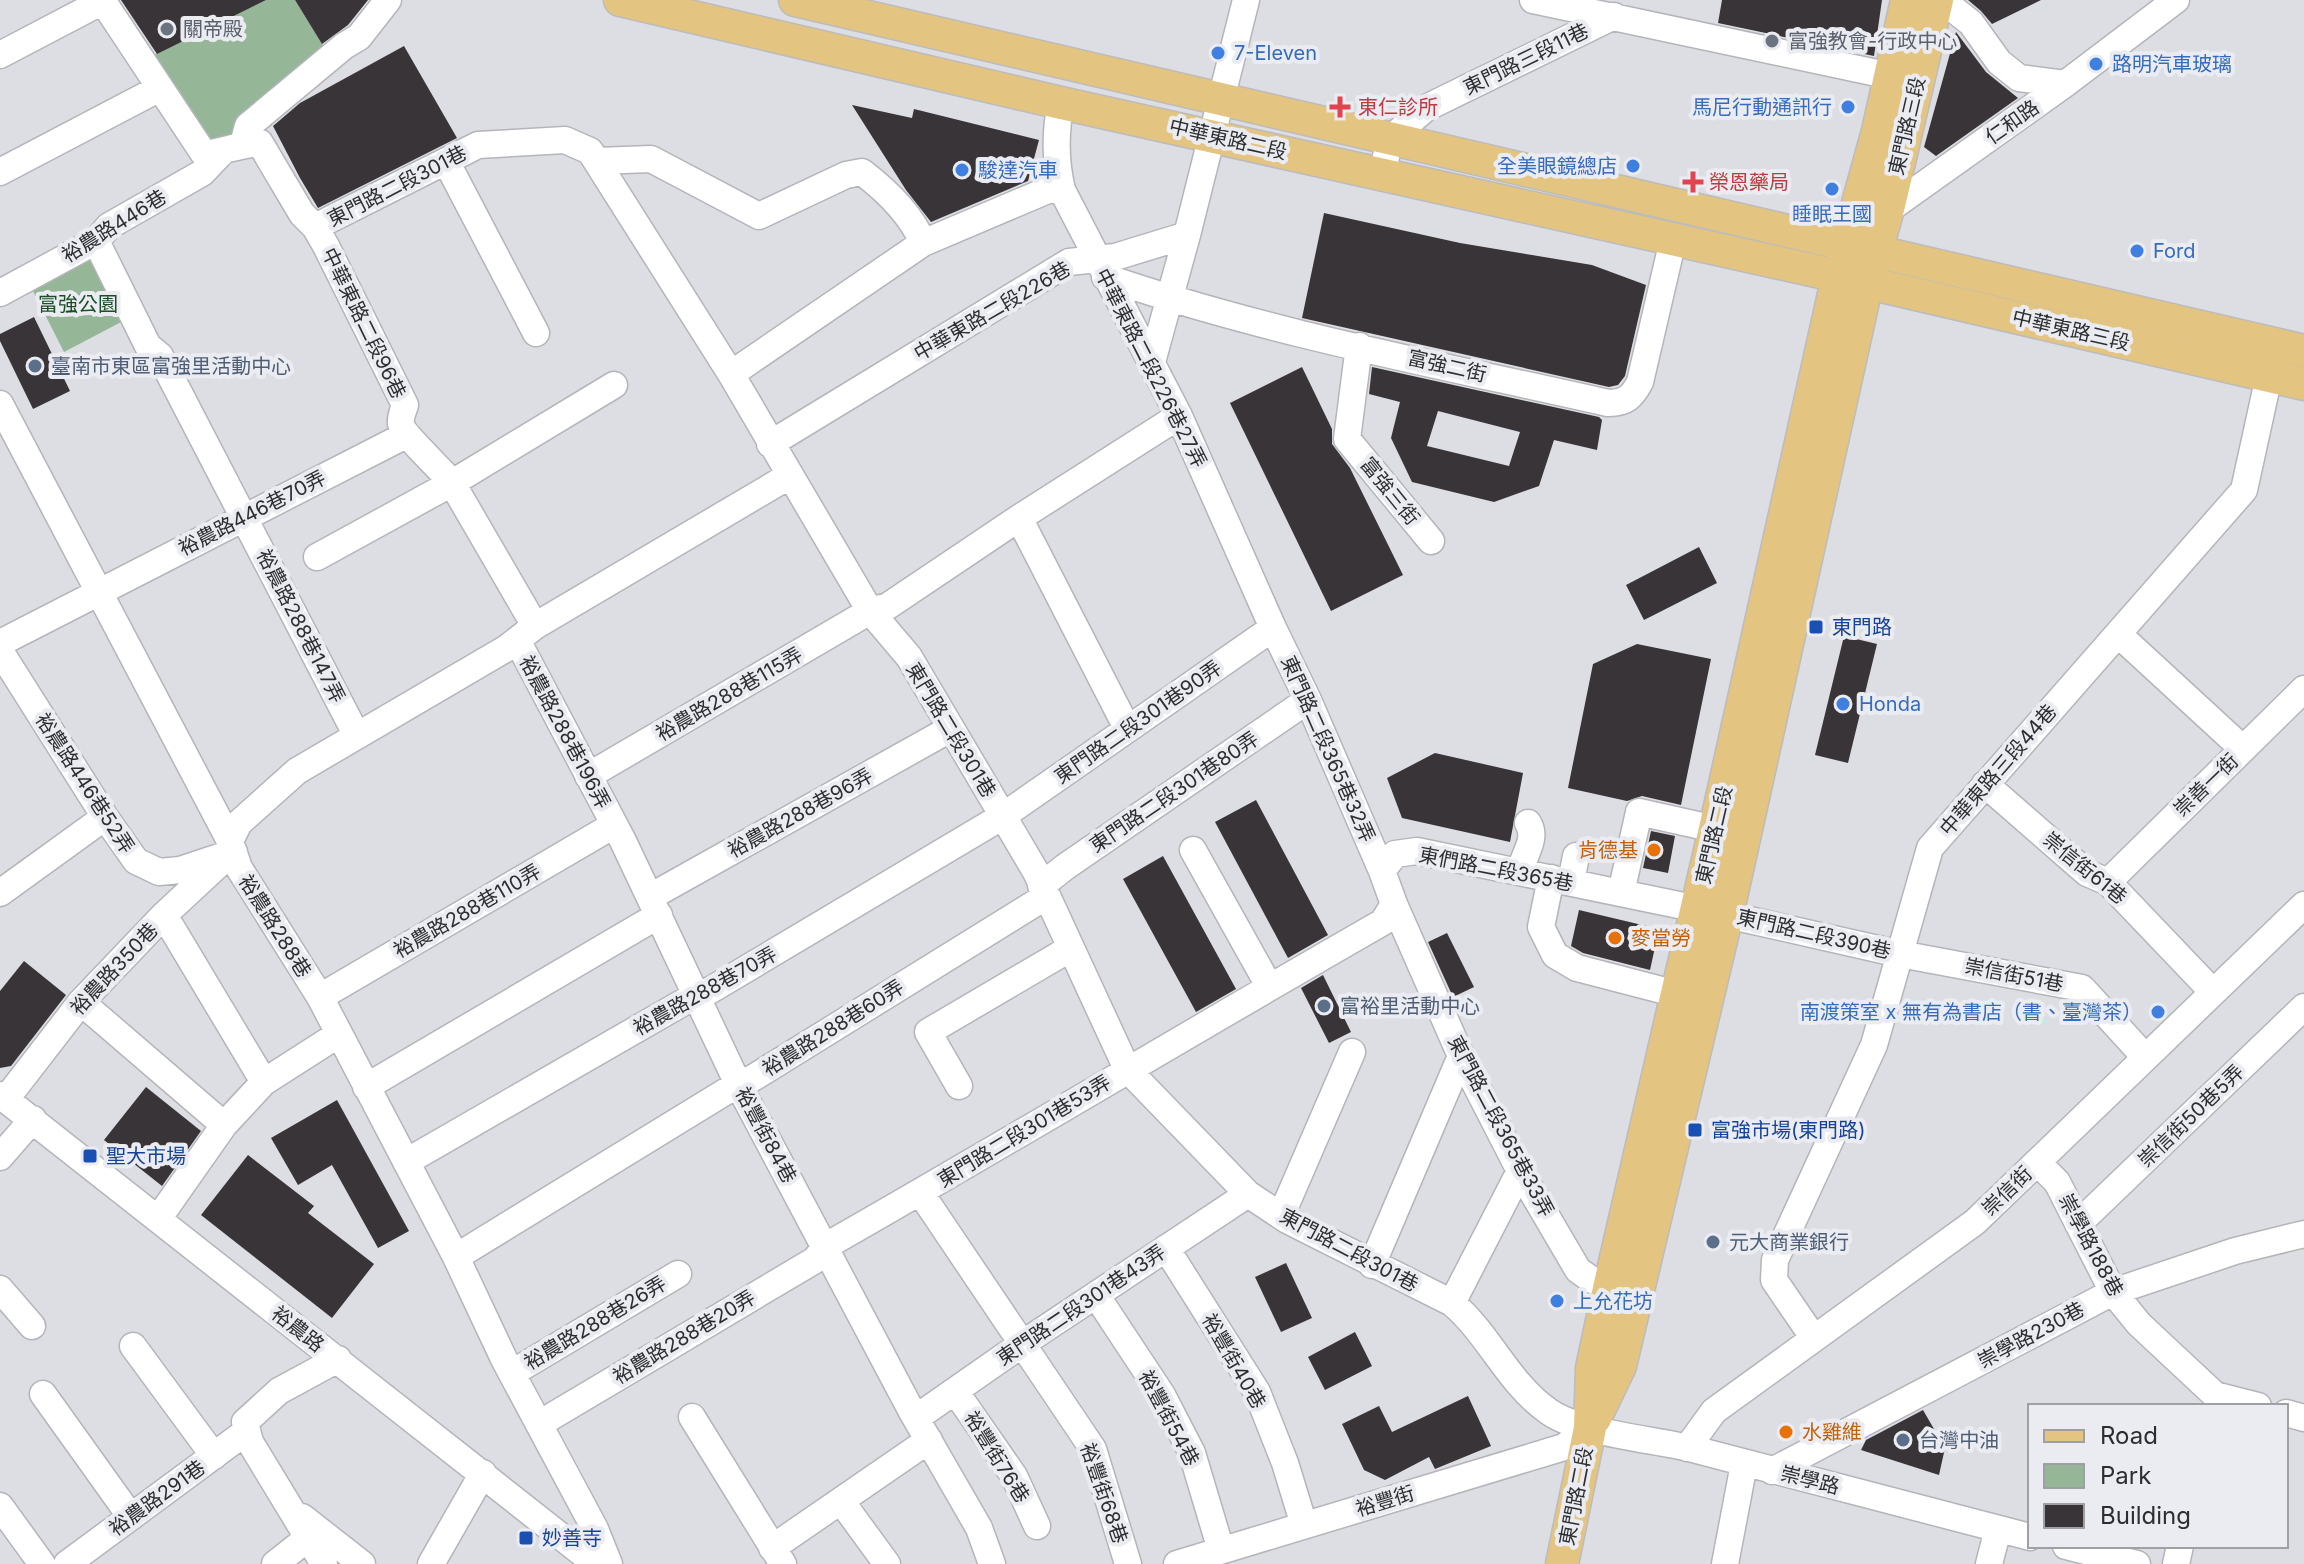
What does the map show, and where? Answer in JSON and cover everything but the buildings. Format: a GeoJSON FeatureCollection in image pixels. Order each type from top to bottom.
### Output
{"type":"FeatureCollection","features":[{"type":"Feature","properties":{"kind":"main road","name":"中華東路二段"},"geometry":{"type":"LineString","coordinates":[[620,0],[1061,103],[1852,280]]}},
{"type":"Feature","properties":{"kind":"main road","name":"中華東路二段"},"geometry":{"type":"LineString","coordinates":[[795,0],[858,7],[1390,139],[1862,248]]}},
{"type":"Feature","properties":{"kind":"main road","name":"東門路三段"},"geometry":{"type":"LineString","coordinates":[[1862,248],[1907,0]]}},
{"type":"Feature","properties":{"kind":"main road","name":"東門路三段"},"geometry":{"type":"LineString","coordinates":[[1862,248],[1888,209],[1940,0]]}},
{"type":"Feature","properties":{"kind":"main road","name":"東門路二段"},"geometry":{"type":"LineString","coordinates":[[1562,1564],[1590,1428],[1592,1368],[1610,1284],[1677,994],[1712,912],[1715,829],[1862,248]]}},
{"type":"Feature","properties":{"kind":"main road","name":"中華東路三段"},"geometry":{"type":"LineString","coordinates":[[1862,248],[2304,351]]}},
{"type":"Feature","properties":{"kind":"main road","name":"東門路二段"},"geometry":{"type":"LineString","coordinates":[[1590,1428],[1620,1366],[1712,912],[1852,280]]}},
{"type":"Feature","properties":{"kind":"main road","name":"中華東路三段"},"geometry":{"type":"LineString","coordinates":[[1852,280],[2304,384]]}},
{"type":"Feature","properties":{"kind":"street","name":"中華東路二段96巷"},"geometry":{"type":"LineString","coordinates":[[102,0],[204,154],[260,143],[302,214],[315,227],[405,405],[400,422],[406,435]]}},
{"type":"Feature","properties":{"kind":"street"},"geometry":{"type":"LineString","coordinates":[[0,55],[102,0]]}},
{"type":"Feature","properties":{"kind":"street","name":"裕農路446巷"},"geometry":{"type":"LineString","coordinates":[[0,293],[96,241],[109,226],[202,173],[232,148],[248,126],[359,37],[388,0]]}},
{"type":"Feature","properties":{"kind":"street"},"geometry":{"type":"LineString","coordinates":[[1152,362],[1171,299],[1246,0]]}},
{"type":"Feature","properties":{"kind":"street","name":"東門路三段11巷"},"geometry":{"type":"LineString","coordinates":[[1533,0],[1618,8],[1891,76]]}},
{"type":"Feature","properties":{"kind":"street"},"geometry":{"type":"LineString","coordinates":[[1940,0],[1957,9],[1999,62],[2019,78],[2065,84]]}},
{"type":"Feature","properties":{"kind":"street","name":"仁和路"},"geometry":{"type":"LineString","coordinates":[[1888,209],[2065,84],[2176,0]]}},
{"type":"Feature","properties":{"kind":"street"},"geometry":{"type":"LineString","coordinates":[[848,53],[858,7]]}},
{"type":"Feature","properties":{"kind":"street","name":"東門路三段11巷"},"geometry":{"type":"LineString","coordinates":[[1390,139],[1426,108],[1618,8]]}},
{"type":"Feature","properties":{"kind":"street"},"geometry":{"type":"LineString","coordinates":[[0,172],[160,88]]}},
{"type":"Feature","properties":{"kind":"street","name":"中華東路二段226巷27弄"},"geometry":{"type":"LineString","coordinates":[[1061,103],[1056,123],[1056,168],[1062,190],[1179,416],[1273,628]]}},
{"type":"Feature","properties":{"kind":"street"},"geometry":{"type":"LineString","coordinates":[[1382,174],[1390,139]]}},
{"type":"Feature","properties":{"kind":"street","name":"東門路二段301巷"},"geometry":{"type":"LineString","coordinates":[[315,227],[478,145],[565,140],[590,151],[731,374],[870,611],[909,657],[1036,872],[1127,1069],[1248,1194],[1281,1216],[1372,1265],[1452,1303],[1473,1320],[1511,1376],[1549,1412],[1590,1428]]}},
{"type":"Feature","properties":{"kind":"street"},"geometry":{"type":"LineString","coordinates":[[597,161],[651,159],[759,216],[846,175],[862,172],[879,185],[915,224],[923,243]]}},
{"type":"Feature","properties":{"kind":"street"},"geometry":{"type":"LineString","coordinates":[[446,161],[536,333]]}},
{"type":"Feature","properties":{"kind":"street"},"geometry":{"type":"LineString","coordinates":[[731,374],[923,243],[1048,190],[1062,190]]}},
{"type":"Feature","properties":{"kind":"street","name":"中華東路二段226巷"},"geometry":{"type":"LineString","coordinates":[[770,444],[1069,262],[1100,268],[1115,257],[1187,235]]}},
{"type":"Feature","properties":{"kind":"street","name":"富強二街"},"geometry":{"type":"LineString","coordinates":[[1100,268],[1171,299],[1359,346],[1608,403],[1621,403],[1633,396],[1640,382],[1673,240]]}},
{"type":"Feature","properties":{"kind":"street","name":"裕農路288巷147弄"},"geometry":{"type":"LineString","coordinates":[[96,241],[148,346],[160,356],[245,516],[357,736]]}},
{"type":"Feature","properties":{"kind":"street","name":"富強三街"},"geometry":{"type":"LineString","coordinates":[[1359,346],[1347,439],[1431,541]]}},
{"type":"Feature","properties":{"kind":"street","name":"中華東路三段44巷"},"geometry":{"type":"LineString","coordinates":[[1813,1337],[1774,1280],[1775,1260],[1874,1045],[1930,848],[2244,490],[2269,376]]}},
{"type":"Feature","properties":{"kind":"street"},"geometry":{"type":"LineString","coordinates":[[317,557],[452,483],[614,385]]}},
{"type":"Feature","properties":{"kind":"street"},"geometry":{"type":"LineString","coordinates":[[0,404],[232,847]]}},
{"type":"Feature","properties":{"kind":"street","name":"裕農路288巷115弄"},"geometry":{"type":"LineString","coordinates":[[588,776],[870,611],[888,606],[1179,416]]}},
{"type":"Feature","properties":{"kind":"street"},"geometry":{"type":"LineString","coordinates":[[406,435],[437,463],[452,483],[526,633]]}},
{"type":"Feature","properties":{"kind":"street","name":"裕農路446巷70弄"},"geometry":{"type":"LineString","coordinates":[[1,653],[98,591],[406,435]]}},
{"type":"Feature","properties":{"kind":"street"},"geometry":{"type":"LineString","coordinates":[[232,847],[239,823],[297,771],[789,476]]}},
{"type":"Feature","properties":{"kind":"street"},"geometry":{"type":"LineString","coordinates":[[1019,518],[1127,728]]}},
{"type":"Feature","properties":{"kind":"street","name":"東門路二段365巷32弄"},"geometry":{"type":"LineString","coordinates":[[1273,628],[1308,700],[1382,871]]}},
{"type":"Feature","properties":{"kind":"street","name":"東門路二段301巷90弄"},"geometry":{"type":"LineString","coordinates":[[1003,816],[1273,628]]}},
{"type":"Feature","properties":{"kind":"street","name":"裕農路288巷196弄"},"geometry":{"type":"LineString","coordinates":[[526,633],[588,776],[614,825]]}},
{"type":"Feature","properties":{"kind":"street"},"geometry":{"type":"LineString","coordinates":[[2118,634],[2243,749]]}},
{"type":"Feature","properties":{"kind":"street","name":"裕農路446巷52弄"},"geometry":{"type":"LineString","coordinates":[[1,653],[136,861],[159,872],[180,870],[232,847]]}},
{"type":"Feature","properties":{"kind":"street","name":"崇善一街"},"geometry":{"type":"LineString","coordinates":[[2108,882],[2304,689]]}},
{"type":"Feature","properties":{"kind":"street","name":"東門路二段301巷80弄"},"geometry":{"type":"LineString","coordinates":[[1043,892],[1065,867],[1308,700]]}},
{"type":"Feature","properties":{"kind":"street","name":"裕農路288巷96弄"},"geometry":{"type":"LineString","coordinates":[[366,1087],[654,906],[950,729]]}},
{"type":"Feature","properties":{"kind":"street","name":"崇信街61巷"},"geometry":{"type":"LineString","coordinates":[[1985,784],[2087,873],[2108,882],[2213,992]]}},
{"type":"Feature","properties":{"kind":"street"},"geometry":{"type":"LineString","coordinates":[[1621,893],[1639,812],[1715,829]]}},
{"type":"Feature","properties":{"kind":"street","name":"裕農路288巷70弄"},"geometry":{"type":"LineString","coordinates":[[406,1162],[696,995],[709,991],[1003,816]]}},
{"type":"Feature","properties":{"kind":"street"},"geometry":{"type":"LineString","coordinates":[[0,893],[105,817]]}},
{"type":"Feature","properties":{"kind":"street","name":"裕豐街84巷"},"geometry":{"type":"LineString","coordinates":[[614,825],[738,1084],[922,1429],[979,1528],[992,1564]]}},
{"type":"Feature","properties":{"kind":"street","name":"裕農路288巷110弄"},"geometry":{"type":"LineString","coordinates":[[320,997],[614,825]]}},
{"type":"Feature","properties":{"kind":"street","name":"裕農路350巷"},"geometry":{"type":"LineString","coordinates":[[3,1097],[81,1002],[232,847]]}},
{"type":"Feature","properties":{"kind":"street","name":"裕農路288巷"},"geometry":{"type":"LineString","coordinates":[[232,847],[239,868],[320,997],[595,1529],[609,1564]]}},
{"type":"Feature","properties":{"kind":"street"},"geometry":{"type":"LineString","coordinates":[[1193,850],[1269,986]]}},
{"type":"Feature","properties":{"kind":"street","name":"東們路二段365巷"},"geometry":{"type":"LineString","coordinates":[[1382,871],[1395,854],[1417,851],[1521,866],[1561,880],[1712,912]]}},
{"type":"Feature","properties":{"kind":"street"},"geometry":{"type":"LineString","coordinates":[[1576,856],[1561,880],[1541,927],[1555,955],[1577,968],[1677,994]]}},
{"type":"Feature","properties":{"kind":"street"},"geometry":{"type":"LineString","coordinates":[[1127,1069],[1383,922],[1394,904],[1382,871]]}},
{"type":"Feature","properties":{"kind":"street","name":"裕農路288巷60弄"},"geometry":{"type":"LineString","coordinates":[[456,1257],[738,1084],[753,1078],[1043,892]]}},
{"type":"Feature","properties":{"kind":"street","name":"東門路二段365巷33弄"},"geometry":{"type":"LineString","coordinates":[[1394,904],[1461,1056],[1520,1171],[1578,1270],[1592,1280],[1610,1284]]}},
{"type":"Feature","properties":{"kind":"street","name":"崇信街"},"geometry":{"type":"LineString","coordinates":[[1687,1448],[1714,1411],[1975,1222],[2304,905]]}},
{"type":"Feature","properties":{"kind":"street","name":"東門路二段390巷"},"geometry":{"type":"LineString","coordinates":[[1712,912],[1900,954]]}},
{"type":"Feature","properties":{"kind":"street"},"geometry":{"type":"LineString","coordinates":[[164,915],[264,1082]]}},
{"type":"Feature","properties":{"kind":"street"},"geometry":{"type":"LineString","coordinates":[[959,1086],[928,1032],[1071,948]]}},
{"type":"Feature","properties":{"kind":"street","name":"崇信街51巷"},"geometry":{"type":"LineString","coordinates":[[1900,954],[2082,988],[2145,1057]]}},
{"type":"Feature","properties":{"kind":"street"},"geometry":{"type":"LineString","coordinates":[[81,1002],[224,1125]]}},
{"type":"Feature","properties":{"kind":"street","name":"崇信街50巷5弄"},"geometry":{"type":"LineString","coordinates":[[2078,1224],[2304,1007]]}},
{"type":"Feature","properties":{"kind":"street"},"geometry":{"type":"LineString","coordinates":[[158,1219],[224,1125],[264,1082],[339,1034]]}},
{"type":"Feature","properties":{"kind":"street"},"geometry":{"type":"LineString","coordinates":[[1281,1216],[1352,1052]]}},
{"type":"Feature","properties":{"kind":"street"},"geometry":{"type":"LineString","coordinates":[[1372,1265],[1461,1056]]}},
{"type":"Feature","properties":{"kind":"street","name":"東門路二段301巷53弄"},"geometry":{"type":"LineString","coordinates":[[826,1246],[1024,1133],[1127,1069]]}},
{"type":"Feature","properties":{"kind":"street","name":"裕農路"},"geometry":{"type":"LineString","coordinates":[[3,1097],[596,1564]]}},
{"type":"Feature","properties":{"kind":"street"},"geometry":{"type":"LineString","coordinates":[[0,1157],[33,1119]]}},
{"type":"Feature","properties":{"kind":"street","name":"崇學路188巷"},"geometry":{"type":"LineString","coordinates":[[2037,1162],[2057,1182],[2113,1292],[2139,1324],[2213,1400],[2243,1404]]}},
{"type":"Feature","properties":{"kind":"street"},"geometry":{"type":"LineString","coordinates":[[1452,1303],[1520,1171]]}},
{"type":"Feature","properties":{"kind":"street","name":"東門路二段301巷53弄"},"geometry":{"type":"LineString","coordinates":[[920,1192],[1022,1344]]}},
{"type":"Feature","properties":{"kind":"street","name":"東門路二段301巷43弄"},"geometry":{"type":"LineString","coordinates":[[922,1429],[955,1391],[1248,1194]]}},
{"type":"Feature","properties":{"kind":"street","name":"崇學路230巷"},"geometry":{"type":"LineString","coordinates":[[1772,1471],[2113,1292],[2235,1251],[2304,1234]]}},
{"type":"Feature","properties":{"kind":"street","name":"裕農路288巷20弄"},"geometry":{"type":"LineString","coordinates":[[539,1424],[815,1260],[826,1246]]}},
{"type":"Feature","properties":{"kind":"street","name":"裕豐街40巷"},"geometry":{"type":"LineString","coordinates":[[1166,1248],[1257,1392],[1285,1463],[1304,1525]]}},
{"type":"Feature","properties":{"kind":"street","name":"裕農路288巷26弄"},"geometry":{"type":"LineString","coordinates":[[512,1373],[678,1274]]}},
{"type":"Feature","properties":{"kind":"street"},"geometry":{"type":"LineString","coordinates":[[0,1289],[32,1326]]}},
{"type":"Feature","properties":{"kind":"street","name":"裕豐街54巷"},"geometry":{"type":"LineString","coordinates":[[1096,1295],[1162,1395],[1192,1453],[1230,1554]]}},
{"type":"Feature","properties":{"kind":"street","name":"裕豐街68巷"},"geometry":{"type":"LineString","coordinates":[[1022,1344],[1093,1449],[1128,1564]]}},
{"type":"Feature","properties":{"kind":"street"},"geometry":{"type":"LineString","coordinates":[[133,1346],[214,1456]]}},
{"type":"Feature","properties":{"kind":"street","name":"裕農路291巷"},"geometry":{"type":"LineString","coordinates":[[67,1564],[247,1431],[245,1422],[279,1391],[338,1359]]}},
{"type":"Feature","properties":{"kind":"street","name":"裕豐街76巷"},"geometry":{"type":"LineString","coordinates":[[955,1391],[1014,1476],[1037,1526]]}},
{"type":"Feature","properties":{"kind":"street"},"geometry":{"type":"LineString","coordinates":[[43,1394],[131,1517]]}},
{"type":"Feature","properties":{"kind":"street"},"geometry":{"type":"LineString","coordinates":[[692,1417],[777,1556],[922,1429]]}},
{"type":"Feature","properties":{"kind":"street","name":"崇學路"},"geometry":{"type":"LineString","coordinates":[[1590,1428],[1687,1448],[2028,1536]]}},
{"type":"Feature","properties":{"kind":"street","name":"裕豐街"},"geometry":{"type":"LineString","coordinates":[[1177,1564],[1230,1554],[1304,1525],[1564,1447],[1590,1428]]}},
{"type":"Feature","properties":{"kind":"street"},"geometry":{"type":"LineString","coordinates":[[247,1431],[250,1442],[324,1564]]}},
{"type":"Feature","properties":{"kind":"street"},"geometry":{"type":"LineString","coordinates":[[1725,1564],[1744,1464]]}},
{"type":"Feature","properties":{"kind":"street"},"geometry":{"type":"LineString","coordinates":[[431,1564],[483,1473]]}},
{"type":"Feature","properties":{"kind":"street"},"geometry":{"type":"LineString","coordinates":[[841,1501],[887,1564]]}},
{"type":"Feature","properties":{"kind":"street"},"geometry":{"type":"LineString","coordinates":[[0,1506],[42,1564]]}},
{"type":"Feature","properties":{"kind":"street"},"geometry":{"type":"LineString","coordinates":[[289,1508],[362,1564]]}},
{"type":"Feature","properties":{"kind":"street"},"geometry":{"type":"LineString","coordinates":[[1989,1564],[1998,1529]]}},
{"type":"Feature","properties":{"kind":"street"},"geometry":{"type":"LineString","coordinates":[[275,1564],[308,1538]]}},
{"type":"Feature","properties":{"kind":"street"},"geometry":{"type":"LineString","coordinates":[[2074,1548],[2137,1564]]}},
{"type":"Feature","properties":{"kind":"green space"},"geometry":{"type":"Polygon","coordinates":[[[266,0],[295,0],[329,55],[241,143],[206,151],[148,58],[266,0]]]}},
{"type":"Feature","properties":{"kind":"green space","name":"富強公園"},"geometry":{"type":"Polygon","coordinates":[[[95,256],[125,320],[64,352],[32,289],[95,256]]]}},
{"type":"Feature","properties":{"kind":"place","name":"關帝殿"},"geometry":{"type":"Point","coordinates":[167,29]}},
{"type":"Feature","properties":{"kind":"place","name":"富強教會-行政中心"},"geometry":{"type":"Point","coordinates":[1772,41]}},
{"type":"Feature","properties":{"kind":"place","name":"7-Eleven"},"geometry":{"type":"Point","coordinates":[1218,53]}},
{"type":"Feature","properties":{"kind":"place","name":"路明汽車玻璃"},"geometry":{"type":"Point","coordinates":[2096,64]}},
{"type":"Feature","properties":{"kind":"place","name":"東仁診所"},"geometry":{"type":"Point","coordinates":[1340,107]}},
{"type":"Feature","properties":{"kind":"place","name":"馬尼行動通訊行"},"geometry":{"type":"Point","coordinates":[1848,107]}},
{"type":"Feature","properties":{"kind":"place","name":"全美眼鏡總店"},"geometry":{"type":"Point","coordinates":[1633,166]}},
{"type":"Feature","properties":{"kind":"place","name":"駿達汽車"},"geometry":{"type":"Point","coordinates":[962,170]}},
{"type":"Feature","properties":{"kind":"place","name":"榮恩藥局"},"geometry":{"type":"Point","coordinates":[1693,182]}},
{"type":"Feature","properties":{"kind":"place","name":"睡眠王國"},"geometry":{"type":"Point","coordinates":[1832,189]}},
{"type":"Feature","properties":{"kind":"place","name":"Ford"},"geometry":{"type":"Point","coordinates":[2137,251]}},
{"type":"Feature","properties":{"kind":"place","name":"臺南市東區富強里活動中心"},"geometry":{"type":"Point","coordinates":[35,366]}},
{"type":"Feature","properties":{"kind":"place","name":"東門路"},"geometry":{"type":"Point","coordinates":[1816,627]}},
{"type":"Feature","properties":{"kind":"place","name":"Honda"},"geometry":{"type":"Point","coordinates":[1843,704]}},
{"type":"Feature","properties":{"kind":"place","name":"肯德基"},"geometry":{"type":"Point","coordinates":[1654,850]}},
{"type":"Feature","properties":{"kind":"place","name":"麥當勞"},"geometry":{"type":"Point","coordinates":[1615,938]}},
{"type":"Feature","properties":{"kind":"place","name":"富裕里活動中心"},"geometry":{"type":"Point","coordinates":[1324,1006]}},
{"type":"Feature","properties":{"kind":"place","name":"南渡策室 x 無有為書店（書、臺灣茶）"},"geometry":{"type":"Point","coordinates":[2158,1012]}},
{"type":"Feature","properties":{"kind":"place","name":"富強市場(東門路)"},"geometry":{"type":"Point","coordinates":[1695,1130]}},
{"type":"Feature","properties":{"kind":"place","name":"聖大市場"},"geometry":{"type":"Point","coordinates":[90,1156]}},
{"type":"Feature","properties":{"kind":"place","name":"元大商業銀行"},"geometry":{"type":"Point","coordinates":[1713,1242]}},
{"type":"Feature","properties":{"kind":"place","name":"上允花坊"},"geometry":{"type":"Point","coordinates":[1557,1301]}},
{"type":"Feature","properties":{"kind":"place","name":"水雞維"},"geometry":{"type":"Point","coordinates":[1786,1432]}},
{"type":"Feature","properties":{"kind":"place","name":"台灣中油"},"geometry":{"type":"Point","coordinates":[1903,1440]}},
{"type":"Feature","properties":{"kind":"place","name":"妙善寺"},"geometry":{"type":"Point","coordinates":[526,1538]}}]}
